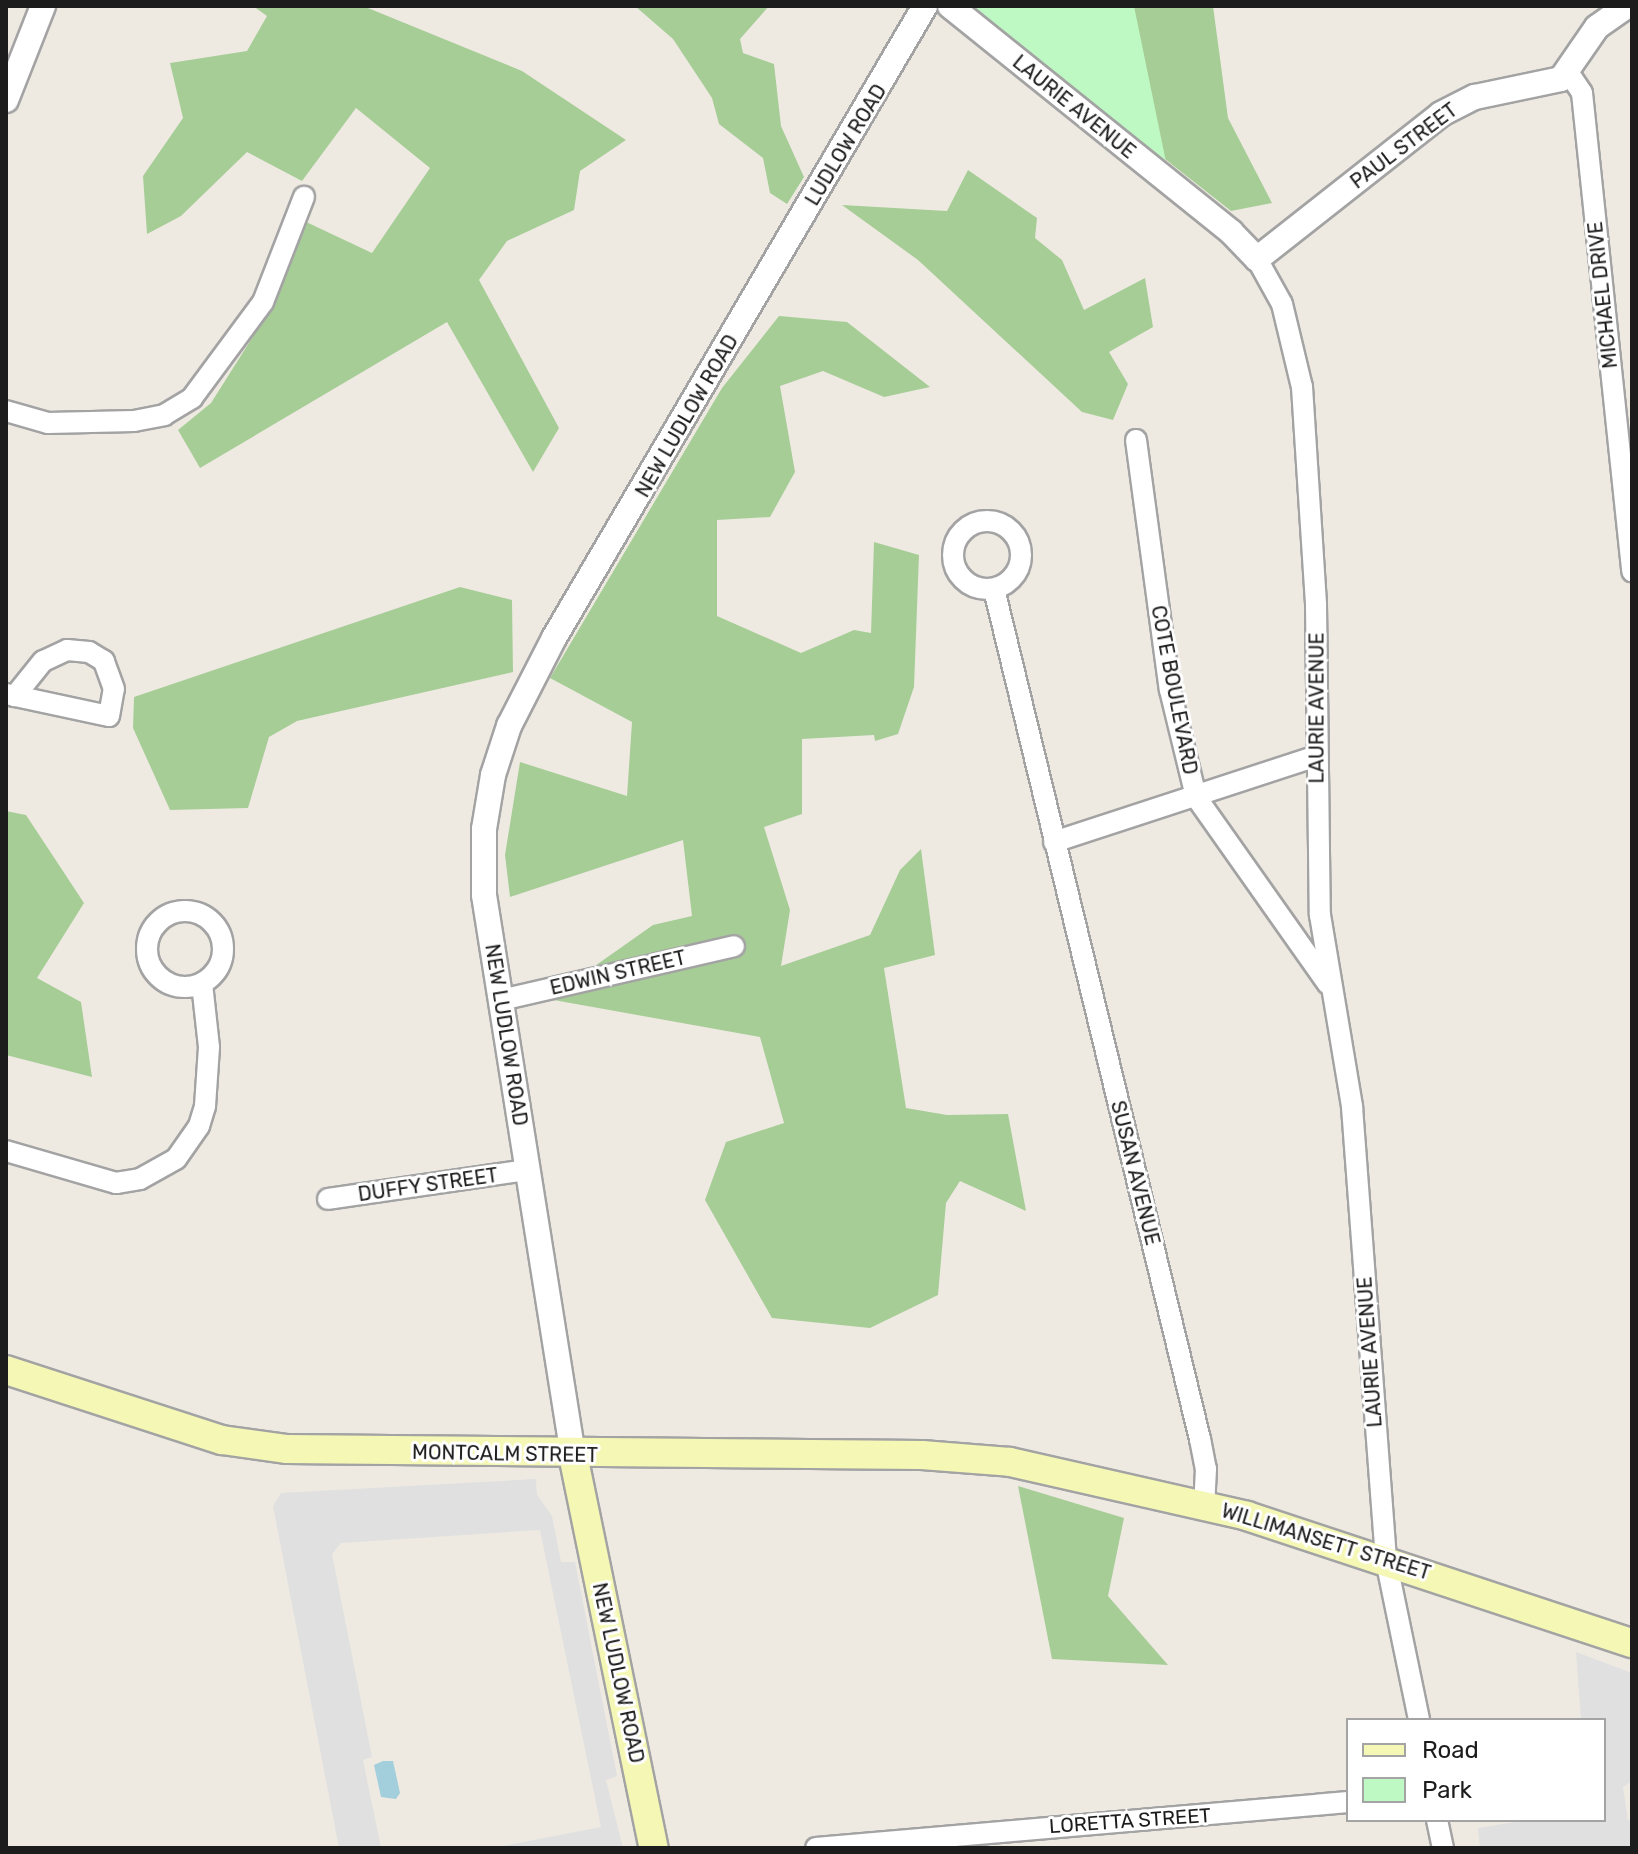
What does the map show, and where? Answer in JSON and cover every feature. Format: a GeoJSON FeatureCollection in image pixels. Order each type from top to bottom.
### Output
{"type":"FeatureCollection","features":[{"type":"Feature","properties":{"kind":"main road","name":"MONTCALM STREET"},"geometry":{"type":"LineString","coordinates":[[6,1370],[139,1415],[253,1446],[573,1455],[922,1455],[1015,1463]]}},
{"type":"Feature","properties":{"kind":"main road","name":"NEW LUDLOW ROAD"},"geometry":{"type":"LineString","coordinates":[[573,1455],[654,1848]]}},
{"type":"Feature","properties":{"kind":"main road","name":"WILLIMANSETT STREET"},"geometry":{"type":"LineString","coordinates":[[1015,1463],[1204,1505],[1386,1560],[1632,1643]]}},
{"type":"Feature","properties":{"kind":"street"},"geometry":{"type":"LineString","coordinates":[[6,100],[14,60],[43,6]]}},
{"type":"Feature","properties":{"kind":"street","name":"LUDLOW ROAD"},"geometry":{"type":"LineString","coordinates":[[765,283],[925,6]]}},
{"type":"Feature","properties":{"kind":"street","name":"LAURIE AVENUE"},"geometry":{"type":"LineString","coordinates":[[950,6],[1231,232],[1257,259],[1282,304],[1302,387],[1316,605],[1317,870],[1352,1107],[1386,1560],[1419,1718]]}},
{"type":"Feature","properties":{"kind":"street"},"geometry":{"type":"LineString","coordinates":[[1568,72],[1597,27],[1627,6]]}},
{"type":"Feature","properties":{"kind":"street","name":"PAUL STREET"},"geometry":{"type":"LineString","coordinates":[[1257,259],[1441,114],[1475,97],[1554,82],[1568,72]]}},
{"type":"Feature","properties":{"kind":"street","name":"MICHAEL DRIVE"},"geometry":{"type":"LineString","coordinates":[[1568,72],[1582,93],[1632,571]]}},
{"type":"Feature","properties":{"kind":"street"},"geometry":{"type":"LineString","coordinates":[[6,411],[48,423],[134,421],[164,415],[192,398],[263,302],[304,197]]}},
{"type":"Feature","properties":{"kind":"street","name":"NEW LUDLOW ROAD"},"geometry":{"type":"LineString","coordinates":[[573,1455],[484,895],[483,844],[489,794],[509,726],[554,638],[765,283]]}},
{"type":"Feature","properties":{"kind":"street","name":"COTE BOULEVARD"},"geometry":{"type":"LineString","coordinates":[[1136,440],[1170,690],[1196,797],[1335,994]]}},
{"type":"Feature","properties":{"kind":"street","name":"SUSAN AVENUE"},"geometry":{"type":"LineString","coordinates":[[994,589],[1203,1454],[1204,1505]]}},
{"type":"Feature","properties":{"kind":"street"},"geometry":{"type":"LineString","coordinates":[[67,650],[89,652],[104,661],[114,689],[109,716],[10,695],[43,661],[67,650]]}},
{"type":"Feature","properties":{"kind":"street"},"geometry":{"type":"LineString","coordinates":[[1054,842],[1317,756]]}},
{"type":"Feature","properties":{"kind":"street","name":"EDWIN STREET"},"geometry":{"type":"LineString","coordinates":[[501,1000],[734,946]]}},
{"type":"Feature","properties":{"kind":"street"},"geometry":{"type":"LineString","coordinates":[[6,1151],[116,1183],[140,1179],[176,1159],[199,1126],[205,1106],[209,1047],[202,984]]}},
{"type":"Feature","properties":{"kind":"street","name":"DUFFY STREET"},"geometry":{"type":"LineString","coordinates":[[328,1199],[528,1170]]}},
{"type":"Feature","properties":{"kind":"street","name":"LORETTA STREET"},"geometry":{"type":"LineString","coordinates":[[816,1848],[1346,1802]]}},
{"type":"Feature","properties":{"kind":"street"},"geometry":{"type":"LineString","coordinates":[[1437,1822],[1443,1848]]}},
{"type":"Feature","properties":{"kind":"green space"},"geometry":{"type":"Polygon","coordinates":[[[253,6],[363,6],[522,71],[626,140],[580,171],[574,210],[507,241],[479,280],[559,428],[533,472],[447,322],[200,468],[178,430],[211,403],[273,305],[302,220],[372,253],[430,168],[356,108],[302,181],[247,152],[181,216],[147,234],[143,176],[183,118],[170,63],[247,51],[267,16],[253,6]]]}},
{"type":"Feature","properties":{"kind":"green space"},"geometry":{"type":"Polygon","coordinates":[[[635,6],[769,6],[740,39],[743,53],[774,64],[781,126],[804,177],[787,204],[770,193],[763,158],[719,124],[712,98],[673,39],[635,6]]]}},
{"type":"Feature","properties":{"kind":"green space"},"geometry":{"type":"Polygon","coordinates":[[[971,6],[1213,6],[1228,118],[1272,203],[1231,211],[971,6]]]}},
{"type":"Feature","properties":{"kind":"green space"},"geometry":{"type":"Polygon","coordinates":[[[971,6],[1134,6],[1166,162],[971,6]]]}},
{"type":"Feature","properties":{"kind":"green space"},"geometry":{"type":"Polygon","coordinates":[[[968,170],[1037,218],[1035,238],[1062,260],[1084,310],[1145,278],[1153,327],[1109,352],[1128,384],[1113,420],[1082,412],[918,260],[842,205],[947,211],[968,170]]]}},
{"type":"Feature","properties":{"kind":"green space"},"geometry":{"type":"Polygon","coordinates":[[[779,316],[847,322],[930,387],[884,397],[823,371],[780,386],[795,472],[770,517],[717,520],[717,616],[801,653],[854,630],[871,633],[874,542],[919,555],[914,687],[898,734],[875,741],[874,735],[802,739],[802,814],[764,827],[790,910],[781,966],[870,935],[900,870],[921,849],[935,955],[884,968],[906,1108],[947,1115],[1008,1114],[1026,1211],[960,1181],[946,1203],[938,1295],[870,1328],[772,1318],[705,1200],[726,1142],[784,1123],[760,1037],[548,999],[653,925],[692,916],[683,840],[510,897],[505,855],[520,762],[627,796],[632,722],[550,678],[722,388],[779,316]]]}},
{"type":"Feature","properties":{"kind":"green space"},"geometry":{"type":"Polygon","coordinates":[[[460,587],[512,600],[513,672],[297,721],[269,737],[248,808],[170,810],[133,728],[134,697],[460,587]]]}},
{"type":"Feature","properties":{"kind":"green space"},"geometry":{"type":"Polygon","coordinates":[[[6,811],[26,815],[84,903],[37,978],[81,1002],[92,1077],[6,1055],[6,811]]]}},
{"type":"Feature","properties":{"kind":"green space"},"geometry":{"type":"Polygon","coordinates":[[[1018,1486],[1124,1518],[1108,1596],[1168,1665],[1052,1659],[1018,1486]]]}},
{"type":"Feature","properties":{"kind":"shaded area"},"geometry":{"type":"Polygon","coordinates":[[[536,1479],[537,1495],[552,1516],[561,1562],[575,1562],[617,1776],[606,1780],[623,1848],[493,1848],[601,1827],[540,1530],[341,1543],[332,1554],[372,1757],[363,1760],[381,1848],[339,1848],[273,1506],[281,1493],[536,1479]]]}},
{"type":"Feature","properties":{"kind":"shaded area"},"geometry":{"type":"Polygon","coordinates":[[[1576,1652],[1632,1673],[1632,1781],[1623,1787],[1628,1820],[1632,1820],[1632,1848],[1480,1848],[1478,1828],[1515,1822],[1606,1822],[1606,1718],[1581,1718],[1576,1652]]]}},
{"type":"Feature","properties":{"kind":"water"},"geometry":{"type":"Polygon","coordinates":[[[393,1761],[400,1793],[396,1799],[381,1797],[374,1765],[393,1761]]]}}]}
